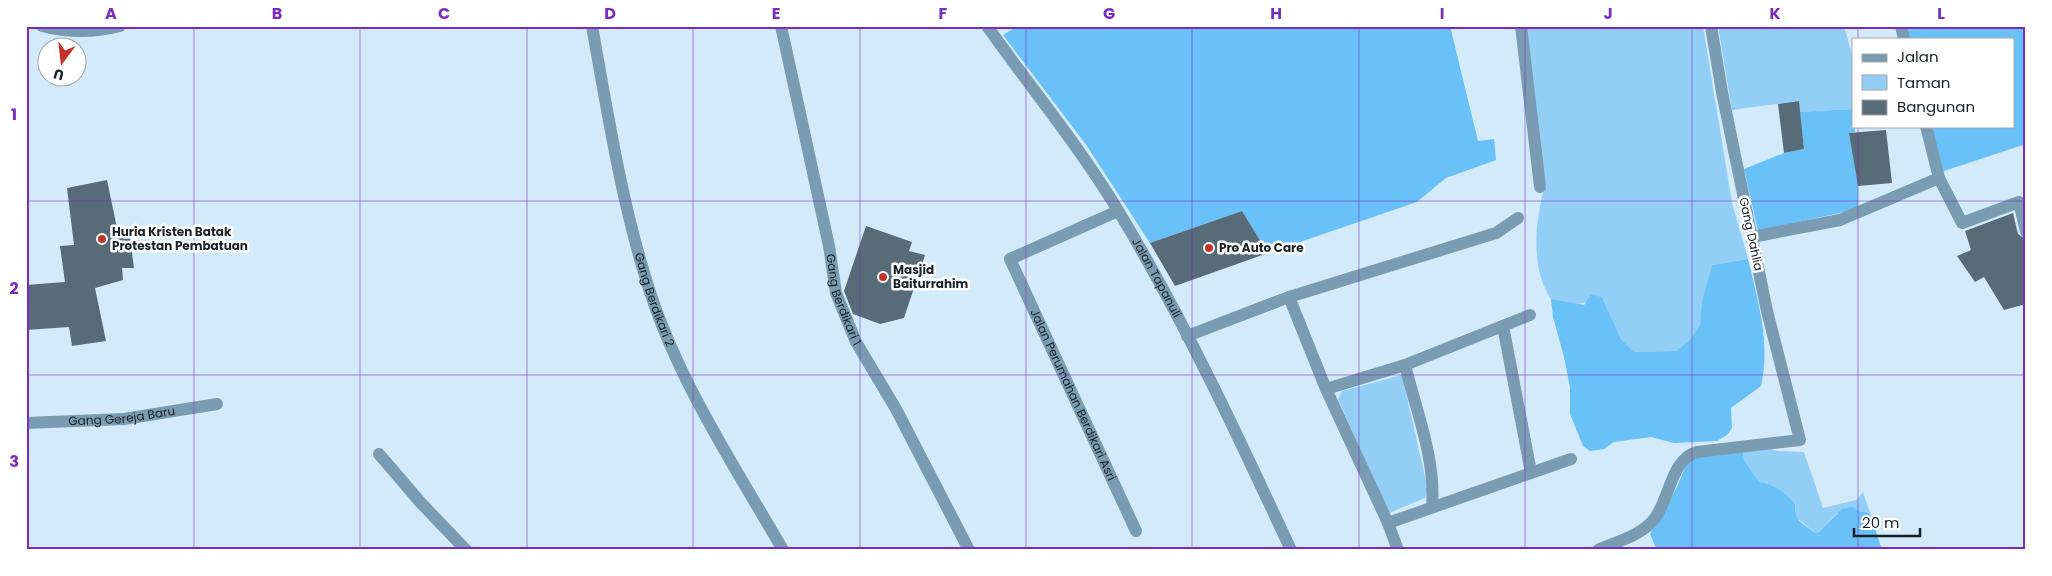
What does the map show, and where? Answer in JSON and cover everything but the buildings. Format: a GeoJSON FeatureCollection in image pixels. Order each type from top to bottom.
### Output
{"type":"FeatureCollection","features":[{"type":"Feature","properties":{"kind":"street"},"geometry":{"type":"LineString","coordinates":[[42,26],[70,32],[90,32],[120,26]]}},
{"type":"Feature","properties":{"kind":"street","name":"Gang Berdikari 2"},"geometry":{"type":"LineString","coordinates":[[592,26],[610,125],[650,292],[674,352],[700,405],[783,550]]}},
{"type":"Feature","properties":{"kind":"street","name":"Gang Berdikari 1"},"geometry":{"type":"LineString","coordinates":[[781,26],[829,246],[836,293],[856,342],[896,409],[970,550]]}},
{"type":"Feature","properties":{"kind":"street","name":"Jalan Tapanuli"},"geometry":{"type":"LineString","coordinates":[[987,26],[1053,114],[1118,211],[1187,336],[1290,550]]}},
{"type":"Feature","properties":{"kind":"street"},"geometry":{"type":"LineString","coordinates":[[1521,26],[1540,188]]}},
{"type":"Feature","properties":{"kind":"street","name":"Gang Dahlia"},"geometry":{"type":"LineString","coordinates":[[1598,550],[1641,531],[1655,518],[1679,466],[1688,455],[1697,452],[1800,440],[1767,311],[1722,92],[1711,26]]}},
{"type":"Feature","properties":{"kind":"street"},"geometry":{"type":"LineString","coordinates":[[1926,128],[1939,178],[1962,223],[2019,202],[2026,232]]}},
{"type":"Feature","properties":{"kind":"street"},"geometry":{"type":"LineString","coordinates":[[1752,237],[1840,220],[1939,178]]}},
{"type":"Feature","properties":{"kind":"street","name":"Jalan Perumahan Berdikari Asri"},"geometry":{"type":"LineString","coordinates":[[1118,211],[1010,259],[1136,531]]}},
{"type":"Feature","properties":{"kind":"street"},"geometry":{"type":"LineString","coordinates":[[1187,336],[1289,297],[1492,234],[1518,218]]}},
{"type":"Feature","properties":{"kind":"street"},"geometry":{"type":"LineString","coordinates":[[1289,297],[1326,389],[1388,523],[1398,550]]}},
{"type":"Feature","properties":{"kind":"street"},"geometry":{"type":"LineString","coordinates":[[1326,389],[1405,365],[1530,315]]}},
{"type":"Feature","properties":{"kind":"street"},"geometry":{"type":"LineString","coordinates":[[1503,326],[1531,472]]}},
{"type":"Feature","properties":{"kind":"street"},"geometry":{"type":"LineString","coordinates":[[1405,365],[1434,488],[1432,506]]}},
{"type":"Feature","properties":{"kind":"street","name":"Gang Gereja Baru"},"geometry":{"type":"LineString","coordinates":[[26,423],[124,419],[217,404]]}},
{"type":"Feature","properties":{"kind":"street"},"geometry":{"type":"LineString","coordinates":[[379,454],[421,503],[466,550]]}},
{"type":"Feature","properties":{"kind":"street"},"geometry":{"type":"LineString","coordinates":[[1388,523],[1432,506],[1571,459]]}},
{"type":"Feature","properties":{"kind":"green space"},"geometry":{"type":"Polygon","coordinates":[[[1524,26],[1703,26],[1732,203],[1748,259],[1712,265],[1702,300],[1700,325],[1690,341],[1676,351],[1634,352],[1621,339],[1602,297],[1577,304],[1565,302],[1551,299],[1544,287],[1537,259],[1536,244],[1539,214],[1545,186],[1524,26]]]}},
{"type":"Feature","properties":{"kind":"green space"},"geometry":{"type":"Polygon","coordinates":[[[1718,26],[1844,26],[1852,54],[1852,109],[1800,112],[1799,101],[1732,110],[1718,26]]]}},
{"type":"Feature","properties":{"kind":"green space"},"geometry":{"type":"Polygon","coordinates":[[[1402,375],[1428,490],[1425,498],[1389,513],[1338,399],[1342,391],[1402,375]]]}},
{"type":"Feature","properties":{"kind":"green space"},"geometry":{"type":"Polygon","coordinates":[[[1764,448],[1804,452],[1823,508],[1856,500],[1863,492],[1870,513],[1858,511],[1837,513],[1819,532],[1815,533],[1796,517],[1795,504],[1774,487],[1759,482],[1744,460],[1743,451],[1764,448]]]}},
{"type":"Feature","properties":{"kind":"shaded area"},"geometry":{"type":"Polygon","coordinates":[[[1017,26],[1450,26],[1478,141],[1494,139],[1496,160],[1446,178],[1417,202],[1268,253],[1242,211],[1150,243],[1087,146],[1003,35],[1017,26]]]}},
{"type":"Feature","properties":{"kind":"shaded area"},"geometry":{"type":"Polygon","coordinates":[[[1905,26],[2026,26],[2026,144],[1941,172],[1930,128],[2014,128],[2014,38],[1908,38],[1905,26]]]}},
{"type":"Feature","properties":{"kind":"shaded area"},"geometry":{"type":"Polygon","coordinates":[[[1852,109],[1852,128],[1855,128],[1855,132],[1850,133],[1858,186],[1858,209],[1758,231],[1744,169],[1784,153],[1804,149],[1800,112],[1852,109]]]}},
{"type":"Feature","properties":{"kind":"shaded area"},"geometry":{"type":"Polygon","coordinates":[[[1748,259],[1762,322],[1765,354],[1764,370],[1761,386],[1731,408],[1732,428],[1727,435],[1717,441],[1674,443],[1651,437],[1614,442],[1604,449],[1590,451],[1583,446],[1570,414],[1570,388],[1553,317],[1551,299],[1584,305],[1591,295],[1602,297],[1621,339],[1634,352],[1676,351],[1690,340],[1700,325],[1702,300],[1712,265],[1748,259]]]}},
{"type":"Feature","properties":{"kind":"shaded area"},"geometry":{"type":"Polygon","coordinates":[[[1743,451],[1744,460],[1759,482],[1774,486],[1788,496],[1795,504],[1798,519],[1815,533],[1819,532],[1842,509],[1853,507],[1858,511],[1870,513],[1882,550],[1657,550],[1650,534],[1677,487],[1689,458],[1743,451]]]}},
{"type":"Feature","properties":{"kind":"place","name":"Huria Kristen Batak Protestan Pembatuan"},"geometry":{"type":"Point","coordinates":[102,239]}},
{"type":"Feature","properties":{"kind":"place","name":"Pro Auto Care"},"geometry":{"type":"Point","coordinates":[1209,248]}},
{"type":"Feature","properties":{"kind":"place","name":"Masjid Baiturrahim"},"geometry":{"type":"Point","coordinates":[883,277]}}]}
